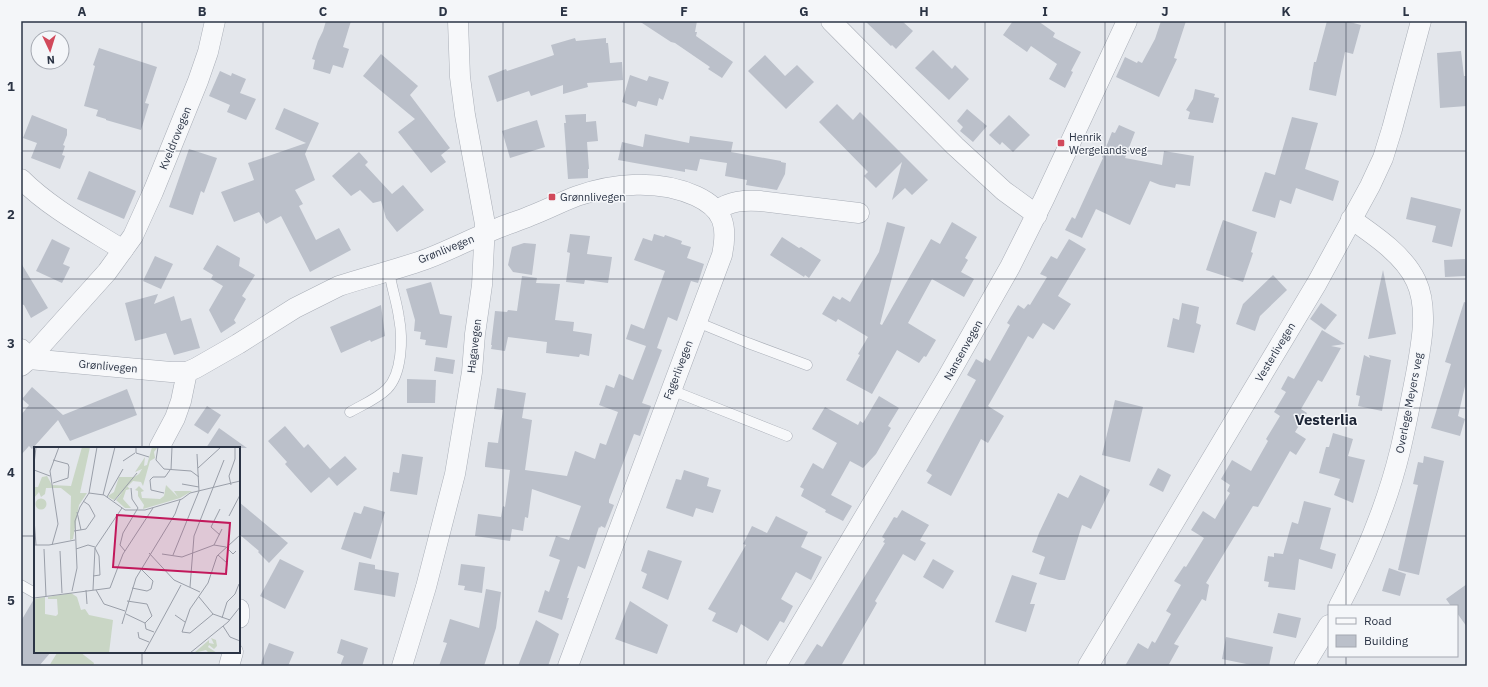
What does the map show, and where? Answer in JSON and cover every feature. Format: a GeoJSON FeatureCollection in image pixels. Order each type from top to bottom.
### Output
{"type":"FeatureCollection","features":[{"type":"Feature","properties":{"kind":"street","name":"Kveldrovegen"},"geometry":{"type":"LineString","coordinates":[[24,358],[107,272],[133,236],[154,192],[198,81],[208,52],[215,21]]}},
{"type":"Feature","properties":{"kind":"street","name":"Hagavegen"},"geometry":{"type":"LineString","coordinates":[[402,666],[426,587],[455,474],[472,372],[475,334],[482,285],[485,233],[460,77],[458,21]]}},
{"type":"Feature","properties":{"kind":"street"},"geometry":{"type":"LineString","coordinates":[[831,21],[960,151],[1004,191],[1037,215]]}},
{"type":"Feature","properties":{"kind":"street","name":"Nansenvegen"},"geometry":{"type":"LineString","coordinates":[[776,666],[863,521],[1010,267],[1037,215],[1126,21]]}},
{"type":"Feature","properties":{"kind":"street","name":"Vesterlivegen"},"geometry":{"type":"LineString","coordinates":[[1088,666],[1317,282],[1370,186],[1383,158],[1392,129],[1421,21]]}},
{"type":"Feature","properties":{"kind":"street"},"geometry":{"type":"LineString","coordinates":[[21,179],[51,204],[123,250]]}},
{"type":"Feature","properties":{"kind":"street","name":"Grønlivegen"},"geometry":{"type":"LineString","coordinates":[[24,358],[171,372],[187,372],[209,362],[295,308],[325,292],[339,286],[428,258],[485,233],[578,196],[602,189],[626,185],[650,185],[675,188],[689,193],[705,200],[716,210]]}},
{"type":"Feature","properties":{"kind":"street"},"geometry":{"type":"LineString","coordinates":[[716,210],[734,202],[744,200],[859,213]]}},
{"type":"Feature","properties":{"kind":"street","name":"Fagerlivegen"},"geometry":{"type":"LineString","coordinates":[[568,666],[722,255],[725,234],[720,215],[716,210]]}},
{"type":"Feature","properties":{"kind":"street","name":"Overlege Meyers veg"},"geometry":{"type":"LineString","coordinates":[[1340,605],[1360,564],[1389,489],[1400,451],[1417,364],[1423,309],[1416,281],[1410,271],[1388,246],[1351,219]]}},
{"type":"Feature","properties":{"kind":"street"},"geometry":{"type":"LineString","coordinates":[[160,447],[175,418],[181,401],[187,372]]}},
{"type":"Feature","properties":{"kind":"street"},"geometry":{"type":"LineString","coordinates":[[1304,666],[1328,627]]}},
{"type":"Feature","properties":{"kind":"street"},"geometry":{"type":"LineString","coordinates":[[229,666],[233,653]]}},
{"type":"Feature","properties":{"kind":"lane"},"geometry":{"type":"LineString","coordinates":[[350,412],[380,395],[393,381],[396,373],[400,346],[400,326],[389,270]]}},
{"type":"Feature","properties":{"kind":"lane"},"geometry":{"type":"LineString","coordinates":[[697,322],[807,365]]}},
{"type":"Feature","properties":{"kind":"lane"},"geometry":{"type":"LineString","coordinates":[[671,390],[787,436]]}},
{"type":"Feature","properties":{"kind":"lane"},"geometry":{"type":"LineString","coordinates":[[21,585],[34,592]]}},
{"type":"Feature","properties":{"kind":"green space"},"geometry":{"type":"Polygon","coordinates":[[[57,653],[81,653],[94,663],[93,666],[49,666],[57,653]]]}},
{"type":"Feature","properties":{"kind":"building"},"geometry":{"type":"Polygon","coordinates":[[[326,21],[351,21],[343,47],[349,49],[343,68],[333,65],[330,74],[313,69],[315,60],[312,59],[326,21]]]}},
{"type":"Feature","properties":{"kind":"building"},"geometry":{"type":"Polygon","coordinates":[[[639,21],[697,21],[695,32],[697,32],[696,36],[733,62],[722,78],[708,69],[710,67],[639,21]]]}},
{"type":"Feature","properties":{"kind":"building"},"geometry":{"type":"Polygon","coordinates":[[[865,21],[902,21],[913,31],[896,49],[865,21]]]}},
{"type":"Feature","properties":{"kind":"building"},"geometry":{"type":"Polygon","coordinates":[[[1013,21],[1038,21],[1055,33],[1053,37],[1081,52],[1071,71],[1073,72],[1065,88],[1049,79],[1057,64],[1031,46],[1027,52],[1003,35],[1013,21]]]}},
{"type":"Feature","properties":{"kind":"building"},"geometry":{"type":"Polygon","coordinates":[[[1161,21],[1186,21],[1174,58],[1177,59],[1159,97],[1116,77],[1125,57],[1137,63],[1138,61],[1142,63],[1155,39],[1161,21]]]}},
{"type":"Feature","properties":{"kind":"building"},"geometry":{"type":"Polygon","coordinates":[[[1327,21],[1346,21],[1361,25],[1353,54],[1345,52],[1336,96],[1309,90],[1314,62],[1316,62],[1327,21]]]}},
{"type":"Feature","properties":{"kind":"building"},"geometry":{"type":"Polygon","coordinates":[[[575,38],[576,41],[606,38],[610,63],[622,62],[623,80],[587,83],[588,87],[563,94],[563,85],[531,96],[529,91],[497,102],[488,76],[506,69],[507,71],[554,55],[551,45],[575,38]]]}},
{"type":"Feature","properties":{"kind":"building"},"geometry":{"type":"Polygon","coordinates":[[[99,48],[157,67],[145,103],[149,104],[141,130],[96,116],[98,110],[84,106],[95,66],[93,65],[99,48]]]}},
{"type":"Feature","properties":{"kind":"building"},"geometry":{"type":"Polygon","coordinates":[[[933,50],[952,69],[955,65],[969,79],[949,100],[915,68],[933,50]]]}},
{"type":"Feature","properties":{"kind":"building"},"geometry":{"type":"Polygon","coordinates":[[[1461,51],[1464,76],[1467,76],[1467,106],[1440,108],[1437,53],[1461,51]]]}},
{"type":"Feature","properties":{"kind":"building"},"geometry":{"type":"Polygon","coordinates":[[[381,54],[418,86],[410,95],[450,148],[441,155],[446,162],[431,173],[398,132],[415,119],[363,76],[381,54]]]}},
{"type":"Feature","properties":{"kind":"building"},"geometry":{"type":"Polygon","coordinates":[[[765,55],[785,76],[797,65],[814,82],[786,109],[748,71],[765,55]]]}},
{"type":"Feature","properties":{"kind":"building"},"geometry":{"type":"Polygon","coordinates":[[[220,71],[231,76],[232,73],[246,79],[240,93],[256,99],[246,120],[227,112],[230,105],[209,96],[220,71]]]}},
{"type":"Feature","properties":{"kind":"building"},"geometry":{"type":"Polygon","coordinates":[[[630,75],[647,81],[649,76],[669,82],[663,100],[659,98],[657,106],[638,101],[636,107],[622,102],[630,75]]]}},
{"type":"Feature","properties":{"kind":"building"},"geometry":{"type":"Polygon","coordinates":[[[1195,89],[1215,94],[1214,97],[1219,98],[1213,123],[1188,119],[1190,112],[1186,110],[1193,99],[1195,89]]]}},
{"type":"Feature","properties":{"kind":"building"},"geometry":{"type":"Polygon","coordinates":[[[837,104],[853,120],[860,112],[928,180],[912,195],[905,188],[892,200],[902,162],[876,188],[864,176],[868,172],[819,122],[837,104]]]}},
{"type":"Feature","properties":{"kind":"building"},"geometry":{"type":"Polygon","coordinates":[[[284,108],[319,123],[305,154],[315,180],[295,190],[303,204],[299,206],[316,240],[339,228],[351,250],[310,272],[281,216],[266,224],[259,212],[234,222],[221,192],[254,180],[248,163],[306,143],[275,129],[284,108]]]}},
{"type":"Feature","properties":{"kind":"building"},"geometry":{"type":"Polygon","coordinates":[[[967,109],[987,126],[973,142],[960,131],[963,127],[957,121],[967,109]]]}},
{"type":"Feature","properties":{"kind":"building"},"geometry":{"type":"Polygon","coordinates":[[[586,114],[586,122],[596,121],[598,141],[587,142],[589,169],[588,178],[568,179],[564,123],[566,123],[565,115],[586,114]]]}},
{"type":"Feature","properties":{"kind":"building"},"geometry":{"type":"Polygon","coordinates":[[[32,115],[67,129],[67,135],[63,145],[65,146],[62,155],[65,156],[60,169],[31,158],[37,143],[23,138],[32,115]]]}},
{"type":"Feature","properties":{"kind":"building"},"geometry":{"type":"Polygon","coordinates":[[[1009,115],[1030,135],[1013,152],[1002,142],[1000,145],[989,135],[1009,115]]]}},
{"type":"Feature","properties":{"kind":"building"},"geometry":{"type":"Polygon","coordinates":[[[1292,117],[1318,123],[1305,169],[1339,181],[1333,201],[1296,188],[1291,204],[1280,200],[1275,218],[1252,211],[1265,172],[1275,175],[1292,117]]]}},
{"type":"Feature","properties":{"kind":"building"},"geometry":{"type":"Polygon","coordinates":[[[537,120],[545,147],[510,158],[502,131],[537,120]]]}},
{"type":"Feature","properties":{"kind":"building"},"geometry":{"type":"Polygon","coordinates":[[[1119,125],[1135,132],[1125,158],[1162,165],[1164,151],[1194,156],[1190,186],[1176,184],[1175,188],[1150,181],[1130,225],[1096,209],[1082,238],[1065,230],[1072,217],[1075,219],[1103,158],[1102,157],[1112,132],[1115,133],[1119,125]]]}},
{"type":"Feature","properties":{"kind":"building"},"geometry":{"type":"Polygon","coordinates":[[[645,134],[689,143],[690,136],[733,142],[731,152],[786,163],[785,174],[777,190],[746,185],[747,180],[725,176],[727,163],[700,159],[697,171],[685,169],[685,172],[618,160],[622,142],[643,147],[645,134]]]}},
{"type":"Feature","properties":{"kind":"building"},"geometry":{"type":"Polygon","coordinates":[[[189,149],[217,158],[204,193],[201,191],[193,215],[169,207],[189,149]]]}},
{"type":"Feature","properties":{"kind":"building"},"geometry":{"type":"Polygon","coordinates":[[[359,152],[368,162],[365,165],[392,194],[403,185],[424,210],[397,232],[386,218],[381,201],[373,203],[360,190],[351,196],[332,176],[359,152]]]}},
{"type":"Feature","properties":{"kind":"building"},"geometry":{"type":"Polygon","coordinates":[[[89,171],[136,191],[124,219],[77,199],[89,171]]]}},
{"type":"Feature","properties":{"kind":"building"},"geometry":{"type":"Polygon","coordinates":[[[1411,197],[1461,209],[1452,247],[1432,242],[1436,226],[1406,219],[1411,197]]]}},
{"type":"Feature","properties":{"kind":"building"},"geometry":{"type":"Polygon","coordinates":[[[1223,220],[1257,232],[1251,252],[1253,253],[1243,282],[1206,270],[1223,220]]]}},
{"type":"Feature","properties":{"kind":"building"},"geometry":{"type":"Polygon","coordinates":[[[887,222],[905,227],[880,324],[882,325],[931,239],[940,244],[952,222],[977,237],[965,258],[968,260],[961,272],[974,279],[964,297],[932,279],[908,323],[936,340],[926,357],[924,356],[919,363],[897,350],[872,394],[846,380],[868,337],[838,319],[836,322],[822,314],[833,296],[840,300],[842,297],[850,302],[879,252],[887,222]]]}},
{"type":"Feature","properties":{"kind":"building"},"geometry":{"type":"Polygon","coordinates":[[[570,234],[590,236],[587,254],[612,257],[608,283],[585,280],[584,284],[566,282],[570,253],[567,252],[570,234]]]}},
{"type":"Feature","properties":{"kind":"building"},"geometry":{"type":"Polygon","coordinates":[[[654,234],[664,237],[665,235],[682,241],[681,244],[691,247],[687,258],[704,264],[698,283],[691,281],[677,321],[668,317],[657,348],[662,350],[642,403],[651,406],[640,436],[634,434],[609,500],[609,503],[614,505],[605,528],[601,526],[600,528],[599,527],[585,569],[578,566],[567,598],[569,598],[562,620],[538,612],[545,590],[549,592],[560,560],[549,556],[556,536],[569,540],[581,506],[532,489],[528,518],[525,517],[523,531],[512,529],[510,541],[475,536],[478,514],[501,517],[503,506],[505,507],[510,470],[485,467],[488,442],[498,443],[503,410],[494,409],[497,388],[526,393],[522,418],[532,420],[525,470],[567,476],[575,451],[595,459],[600,443],[606,445],[618,412],[599,405],[606,385],[614,388],[619,374],[633,380],[646,346],[626,339],[631,324],[644,329],[665,271],[634,260],[643,238],[652,241],[654,234]]]}},
{"type":"Feature","properties":{"kind":"building"},"geometry":{"type":"Polygon","coordinates":[[[782,237],[821,260],[809,278],[805,275],[804,277],[770,255],[782,237]]]}},
{"type":"Feature","properties":{"kind":"building"},"geometry":{"type":"Polygon","coordinates":[[[52,239],[70,248],[63,264],[70,267],[62,283],[36,271],[52,239]]]}},
{"type":"Feature","properties":{"kind":"building"},"geometry":{"type":"Polygon","coordinates":[[[1069,239],[1086,249],[1058,296],[1071,304],[1054,330],[1043,323],[1033,339],[1028,336],[988,406],[1004,416],[988,443],[981,439],[951,496],[927,483],[932,475],[926,471],[976,380],[967,375],[976,359],[983,363],[985,358],[990,361],[1010,325],[1007,323],[1018,305],[1024,309],[1028,304],[1030,305],[1047,277],[1040,274],[1051,256],[1057,259],[1069,239]]]}},
{"type":"Feature","properties":{"kind":"building"},"geometry":{"type":"Polygon","coordinates":[[[524,243],[536,244],[532,275],[513,272],[508,265],[512,247],[524,243]]]}},
{"type":"Feature","properties":{"kind":"building"},"geometry":{"type":"Polygon","coordinates":[[[217,245],[240,258],[239,266],[255,275],[242,296],[246,299],[234,320],[236,323],[221,333],[209,310],[223,286],[211,279],[213,275],[203,269],[217,245]]]}},
{"type":"Feature","properties":{"kind":"building"},"geometry":{"type":"Polygon","coordinates":[[[155,256],[173,264],[161,289],[143,281],[155,256]]]}},
{"type":"Feature","properties":{"kind":"building"},"geometry":{"type":"Polygon","coordinates":[[[1465,259],[1466,276],[1445,277],[1444,260],[1465,259]]]}},
{"type":"Feature","properties":{"kind":"building"},"geometry":{"type":"Polygon","coordinates":[[[21,263],[48,308],[31,318],[24,305],[21,304],[21,263]]]}},
{"type":"Feature","properties":{"kind":"building"},"geometry":{"type":"Polygon","coordinates":[[[1383,270],[1396,334],[1368,339],[1383,270]]]}},
{"type":"Feature","properties":{"kind":"building"},"geometry":{"type":"Polygon","coordinates":[[[1273,275],[1287,290],[1260,316],[1255,331],[1236,324],[1243,304],[1273,275]]]}},
{"type":"Feature","properties":{"kind":"building"},"geometry":{"type":"Polygon","coordinates":[[[522,276],[537,278],[536,283],[560,284],[555,320],[574,322],[573,331],[592,334],[589,356],[580,354],[579,357],[546,353],[547,342],[508,337],[505,351],[491,349],[495,311],[517,311],[522,276]]]}},
{"type":"Feature","properties":{"kind":"building"},"geometry":{"type":"Polygon","coordinates":[[[431,282],[440,314],[452,316],[447,348],[425,345],[426,340],[420,339],[421,332],[414,331],[415,320],[406,289],[431,282]]]}},
{"type":"Feature","properties":{"kind":"building"},"geometry":{"type":"Polygon","coordinates":[[[158,294],[154,304],[174,296],[181,321],[191,318],[200,348],[174,355],[166,333],[135,341],[125,303],[158,294]]]}},
{"type":"Feature","properties":{"kind":"building"},"geometry":{"type":"Polygon","coordinates":[[[1464,302],[1467,303],[1467,378],[1458,416],[1465,419],[1460,436],[1431,428],[1451,364],[1445,362],[1464,302]]]}},
{"type":"Feature","properties":{"kind":"building"},"geometry":{"type":"Polygon","coordinates":[[[1182,303],[1199,307],[1196,323],[1201,325],[1194,353],[1167,347],[1173,318],[1179,320],[1182,303]]]}},
{"type":"Feature","properties":{"kind":"building"},"geometry":{"type":"Polygon","coordinates":[[[1321,303],[1337,315],[1325,330],[1310,319],[1321,303]]]}},
{"type":"Feature","properties":{"kind":"building"},"geometry":{"type":"Polygon","coordinates":[[[381,305],[385,336],[371,342],[370,340],[341,353],[330,327],[381,305]]]}},
{"type":"Feature","properties":{"kind":"building"},"geometry":{"type":"Polygon","coordinates":[[[1322,330],[1345,344],[1331,346],[1341,348],[1322,382],[1318,380],[1301,409],[1307,413],[1295,432],[1306,439],[1296,455],[1290,451],[1258,507],[1253,506],[1206,583],[1209,585],[1206,601],[1202,599],[1174,644],[1179,646],[1168,666],[1125,666],[1138,643],[1148,649],[1152,641],[1155,643],[1171,614],[1166,611],[1181,585],[1174,581],[1184,566],[1186,567],[1204,538],[1191,530],[1203,511],[1215,519],[1230,493],[1227,491],[1230,485],[1221,479],[1232,460],[1251,471],[1268,441],[1266,439],[1280,416],[1274,412],[1286,392],[1281,389],[1288,376],[1294,379],[1322,330]]]}},
{"type":"Feature","properties":{"kind":"building"},"geometry":{"type":"Polygon","coordinates":[[[1364,355],[1370,358],[1369,355],[1391,360],[1382,411],[1358,406],[1360,396],[1356,395],[1364,355]]]}},
{"type":"Feature","properties":{"kind":"building"},"geometry":{"type":"Polygon","coordinates":[[[436,357],[455,360],[453,374],[434,371],[436,357]]]}},
{"type":"Feature","properties":{"kind":"building"},"geometry":{"type":"Polygon","coordinates":[[[407,379],[436,380],[435,403],[407,403],[407,379]]]}},
{"type":"Feature","properties":{"kind":"building"},"geometry":{"type":"Polygon","coordinates":[[[32,387],[63,415],[127,389],[137,415],[70,441],[58,420],[32,449],[29,446],[21,455],[21,415],[29,405],[22,399],[32,387]]]}},
{"type":"Feature","properties":{"kind":"building"},"geometry":{"type":"Polygon","coordinates":[[[879,396],[899,408],[888,426],[891,428],[876,454],[863,468],[850,461],[831,495],[852,506],[843,521],[825,512],[826,510],[801,496],[804,489],[800,487],[813,463],[823,469],[837,443],[812,429],[825,407],[858,425],[860,421],[863,423],[879,396]]]}},
{"type":"Feature","properties":{"kind":"building"},"geometry":{"type":"Polygon","coordinates":[[[1115,400],[1143,407],[1130,462],[1102,455],[1115,400]]]}},
{"type":"Feature","properties":{"kind":"building"},"geometry":{"type":"Polygon","coordinates":[[[207,406],[221,415],[208,434],[194,425],[207,406]]]}},
{"type":"Feature","properties":{"kind":"building"},"geometry":{"type":"Polygon","coordinates":[[[285,426],[304,448],[308,444],[330,469],[345,456],[357,469],[337,486],[329,477],[311,493],[285,464],[287,462],[268,441],[285,426]]]}},
{"type":"Feature","properties":{"kind":"building"},"geometry":{"type":"Polygon","coordinates":[[[219,428],[247,448],[240,447],[207,447],[219,428]]]}},
{"type":"Feature","properties":{"kind":"building"},"geometry":{"type":"Polygon","coordinates":[[[1333,433],[1353,439],[1348,456],[1365,460],[1353,503],[1334,495],[1340,479],[1319,473],[1326,447],[1329,447],[1333,433]]]}},
{"type":"Feature","properties":{"kind":"building"},"geometry":{"type":"Polygon","coordinates":[[[402,454],[423,457],[417,495],[390,491],[393,472],[399,473],[402,454]]]}},
{"type":"Feature","properties":{"kind":"building"},"geometry":{"type":"Polygon","coordinates":[[[1424,456],[1444,461],[1419,575],[1398,570],[1418,485],[1413,484],[1418,462],[1423,463],[1424,456]]]}},
{"type":"Feature","properties":{"kind":"building"},"geometry":{"type":"Polygon","coordinates":[[[1158,468],[1171,475],[1163,492],[1149,485],[1158,468]]]}},
{"type":"Feature","properties":{"kind":"building"},"geometry":{"type":"Polygon","coordinates":[[[684,470],[709,478],[707,486],[721,490],[713,513],[696,508],[693,517],[666,508],[676,479],[681,480],[684,470]]]}},
{"type":"Feature","properties":{"kind":"building"},"geometry":{"type":"Polygon","coordinates":[[[1080,475],[1110,490],[1091,529],[1082,525],[1065,580],[1059,580],[1039,574],[1045,557],[1032,552],[1039,533],[1058,493],[1068,498],[1080,475]]]}},
{"type":"Feature","properties":{"kind":"building"},"geometry":{"type":"Polygon","coordinates":[[[1304,501],[1331,508],[1320,549],[1336,554],[1332,569],[1299,559],[1295,590],[1268,587],[1269,582],[1264,581],[1268,556],[1274,557],[1274,553],[1283,554],[1292,522],[1298,524],[1304,501]]]}},
{"type":"Feature","properties":{"kind":"building"},"geometry":{"type":"Polygon","coordinates":[[[240,503],[288,543],[269,563],[258,552],[259,551],[240,535],[240,503]]]}},
{"type":"Feature","properties":{"kind":"building"},"geometry":{"type":"Polygon","coordinates":[[[364,506],[385,512],[371,559],[341,549],[354,512],[361,514],[364,506]]]}},
{"type":"Feature","properties":{"kind":"building"},"geometry":{"type":"Polygon","coordinates":[[[902,510],[929,525],[920,540],[926,543],[915,561],[903,554],[875,601],[877,603],[841,666],[803,666],[817,644],[822,647],[885,543],[883,542],[885,539],[882,537],[894,517],[897,518],[902,510]]]}},
{"type":"Feature","properties":{"kind":"building"},"geometry":{"type":"Polygon","coordinates":[[[776,516],[808,532],[801,547],[822,557],[811,580],[796,572],[781,599],[793,606],[784,623],[780,621],[768,641],[741,624],[737,633],[712,621],[716,613],[708,609],[746,545],[743,544],[752,526],[767,533],[776,516]]]}},
{"type":"Feature","properties":{"kind":"building"},"geometry":{"type":"Polygon","coordinates":[[[648,550],[682,561],[668,600],[642,588],[647,574],[641,571],[648,550]]]}},
{"type":"Feature","properties":{"kind":"building"},"geometry":{"type":"Polygon","coordinates":[[[280,559],[304,571],[285,609],[260,596],[280,559]]]}},
{"type":"Feature","properties":{"kind":"building"},"geometry":{"type":"Polygon","coordinates":[[[933,559],[954,571],[943,589],[923,577],[933,559]]]}},
{"type":"Feature","properties":{"kind":"building"},"geometry":{"type":"Polygon","coordinates":[[[359,562],[375,565],[375,569],[399,573],[395,597],[354,590],[359,562]]]}},
{"type":"Feature","properties":{"kind":"building"},"geometry":{"type":"Polygon","coordinates":[[[461,564],[485,567],[482,593],[464,590],[465,586],[458,585],[461,564]]]}},
{"type":"Feature","properties":{"kind":"building"},"geometry":{"type":"Polygon","coordinates":[[[1389,568],[1406,574],[1400,596],[1382,591],[1389,568]]]}},
{"type":"Feature","properties":{"kind":"building"},"geometry":{"type":"Polygon","coordinates":[[[1012,575],[1037,583],[1030,604],[1035,604],[1026,632],[995,622],[1012,575]]]}},
{"type":"Feature","properties":{"kind":"building"},"geometry":{"type":"Polygon","coordinates":[[[1467,584],[1467,627],[1458,614],[1458,605],[1450,605],[1446,599],[1467,584]]]}},
{"type":"Feature","properties":{"kind":"building"},"geometry":{"type":"Polygon","coordinates":[[[486,589],[501,592],[496,628],[484,666],[439,666],[447,643],[443,642],[450,619],[479,628],[486,589]]]}},
{"type":"Feature","properties":{"kind":"building"},"geometry":{"type":"Polygon","coordinates":[[[34,599],[34,653],[50,653],[39,666],[21,666],[21,621],[34,599]]]}},
{"type":"Feature","properties":{"kind":"building"},"geometry":{"type":"Polygon","coordinates":[[[630,601],[668,625],[657,654],[615,639],[630,601]]]}},
{"type":"Feature","properties":{"kind":"building"},"geometry":{"type":"Polygon","coordinates":[[[1278,613],[1301,618],[1296,638],[1273,633],[1278,613]]]}},
{"type":"Feature","properties":{"kind":"building"},"geometry":{"type":"Polygon","coordinates":[[[536,620],[559,634],[548,666],[518,666],[536,620]]]}},
{"type":"Feature","properties":{"kind":"building"},"geometry":{"type":"Polygon","coordinates":[[[1226,637],[1273,647],[1269,666],[1256,666],[1222,659],[1226,637]]]}},
{"type":"Feature","properties":{"kind":"building"},"geometry":{"type":"Polygon","coordinates":[[[341,639],[368,648],[362,666],[340,666],[344,656],[337,653],[341,639]]]}},
{"type":"Feature","properties":{"kind":"building"},"geometry":{"type":"Polygon","coordinates":[[[269,643],[294,652],[288,666],[260,666],[269,643]]]}},
{"type":"Feature","properties":{"kind":"place","name":"Henrik Wergelands veg"},"geometry":{"type":"Point","coordinates":[1061,143]}},
{"type":"Feature","properties":{"kind":"place","name":"Grønnlivegen"},"geometry":{"type":"Point","coordinates":[552,197]}},
{"type":"Feature","properties":{"kind":"district","name":"Vesterlia"},"geometry":{"type":"Point","coordinates":[1326,419]}}]}
